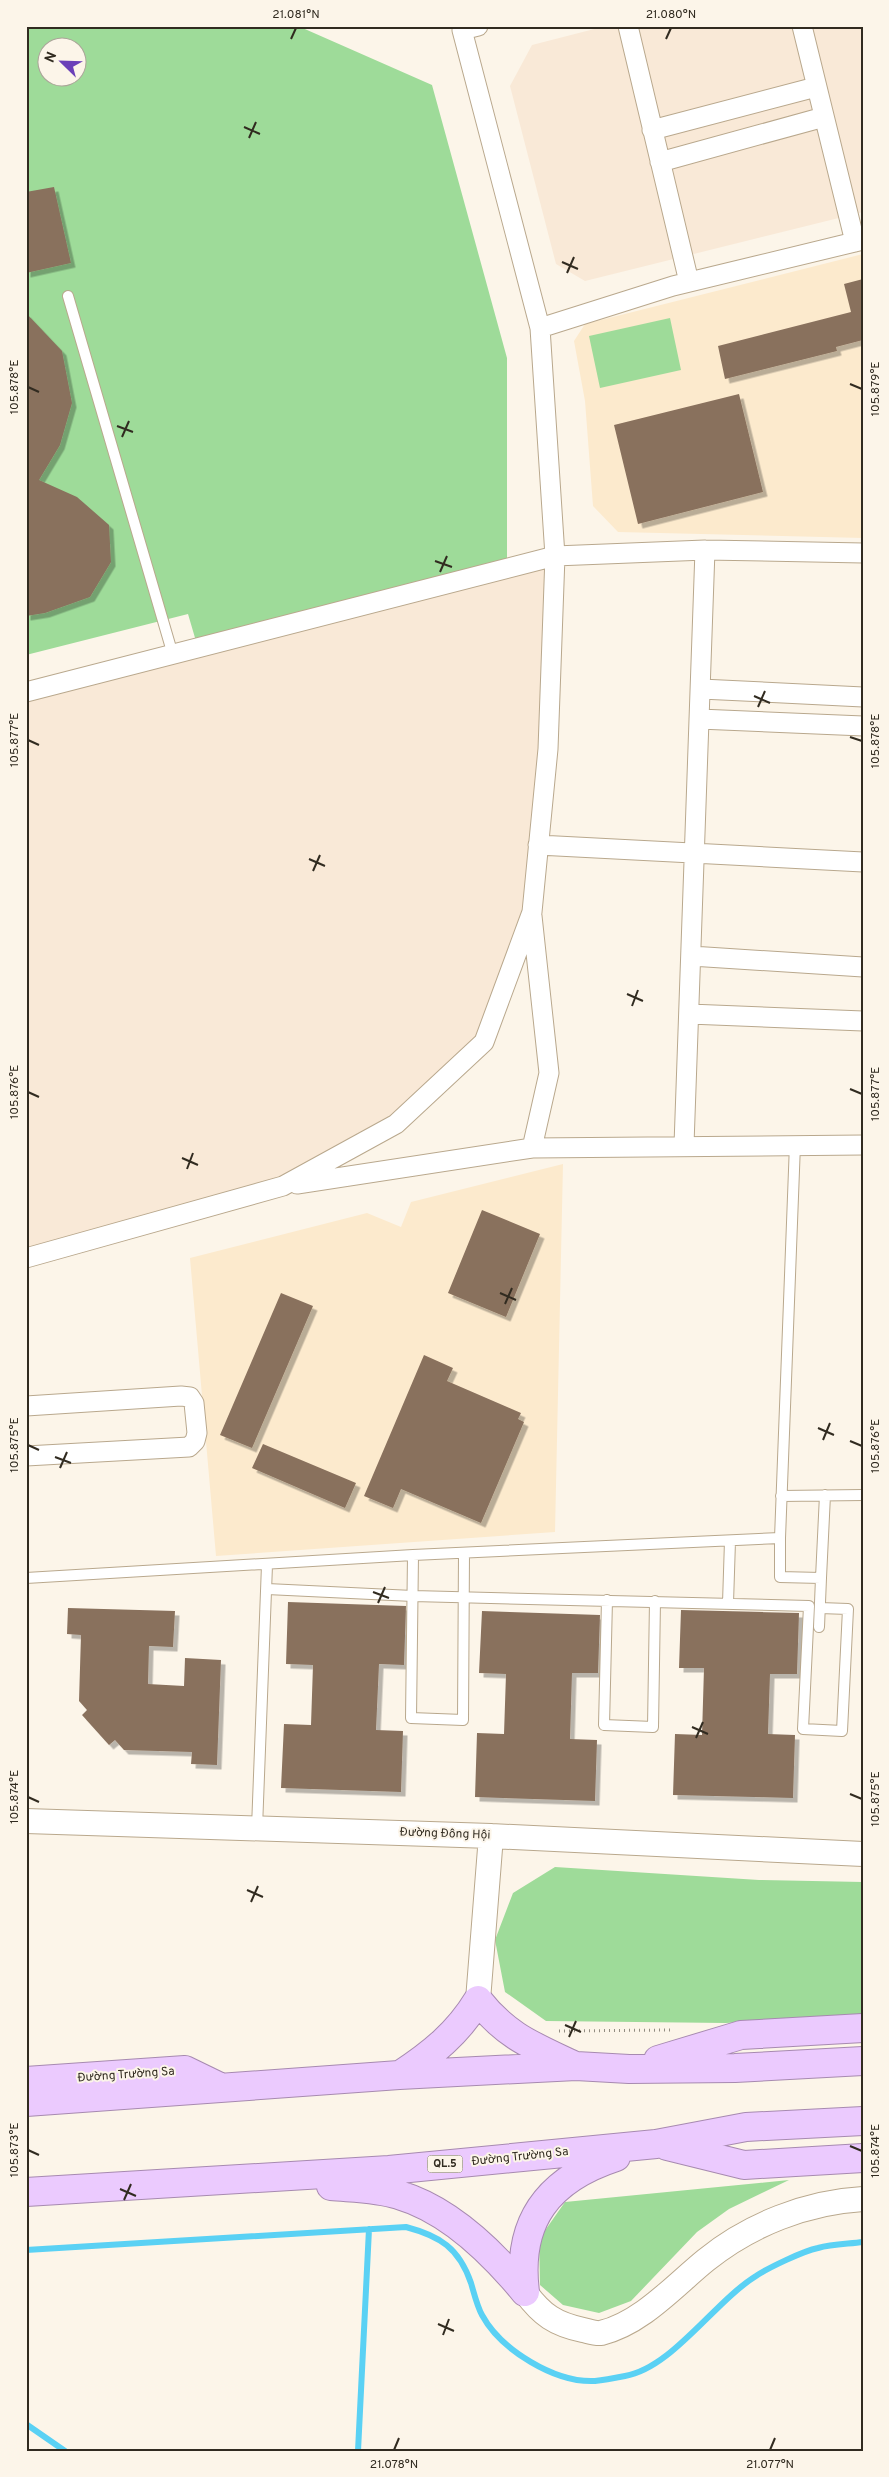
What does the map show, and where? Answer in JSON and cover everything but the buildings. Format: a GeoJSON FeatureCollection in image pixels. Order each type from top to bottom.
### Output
{"type":"FeatureCollection","features":[{"type":"Feature","properties":{"kind":"highway"},"geometry":{"type":"LineString","coordinates":[[399,2075],[433,2052],[452,2036],[466,2020],[478,2000],[491,2016],[510,2033],[576,2066]]}},
{"type":"Feature","properties":{"kind":"highway"},"geometry":{"type":"LineString","coordinates":[[629,2069],[741,2035],[863,2028]]}},
{"type":"Feature","properties":{"kind":"highway","name":"Đường Trường Sa"},"geometry":{"type":"LineString","coordinates":[[26,2102],[399,2075],[576,2066],[629,2069],[735,2068],[863,2061]]}},
{"type":"Feature","properties":{"kind":"highway","name":"Đường Trường Sa"},"geometry":{"type":"LineString","coordinates":[[26,2081],[185,2070],[222,2088]]}},
{"type":"Feature","properties":{"kind":"highway","name":"Đường Trường Sa"},"geometry":{"type":"LineString","coordinates":[[26,2192],[389,2170],[656,2144],[746,2127],[863,2121]]}},
{"type":"Feature","properties":{"kind":"highway"},"geometry":{"type":"LineString","coordinates":[[525,2292],[522,2267],[525,2243],[535,2215],[550,2195],[568,2178],[583,2170],[656,2144],[744,2165],[863,2158]]}},
{"type":"Feature","properties":{"kind":"highway"},"geometry":{"type":"LineString","coordinates":[[268,2177],[399,2194],[422,2205],[459,2228],[481,2245],[505,2268],[525,2292]]}},
{"type":"Feature","properties":{"kind":"street"},"geometry":{"type":"LineString","coordinates":[[628,26],[689,282]]}},
{"type":"Feature","properties":{"kind":"street"},"geometry":{"type":"LineString","coordinates":[[540,328],[689,282],[859,241],[816,87],[802,26]]}},
{"type":"Feature","properties":{"kind":"street"},"geometry":{"type":"LineString","coordinates":[[465,28],[540,328],[555,556],[548,748],[532,912],[549,1073],[532,1148]]}},
{"type":"Feature","properties":{"kind":"street"},"geometry":{"type":"LineString","coordinates":[[652,130],[816,87]]}},
{"type":"Feature","properties":{"kind":"street"},"geometry":{"type":"LineString","coordinates":[[660,162],[824,117]]}},
{"type":"Feature","properties":{"kind":"street"},"geometry":{"type":"LineString","coordinates":[[26,692],[555,556],[705,550],[863,553]]}},
{"type":"Feature","properties":{"kind":"street"},"geometry":{"type":"LineString","coordinates":[[684,1145],[705,550]]}},
{"type":"Feature","properties":{"kind":"street"},"geometry":{"type":"LineString","coordinates":[[700,689],[863,697]]}},
{"type":"Feature","properties":{"kind":"street"},"geometry":{"type":"LineString","coordinates":[[699,719],[863,726]]}},
{"type":"Feature","properties":{"kind":"street"},"geometry":{"type":"LineString","coordinates":[[538,845],[863,862]]}},
{"type":"Feature","properties":{"kind":"street"},"geometry":{"type":"LineString","coordinates":[[283,1186],[396,1124],[484,1042],[532,912]]}},
{"type":"Feature","properties":{"kind":"street"},"geometry":{"type":"LineString","coordinates":[[691,956],[863,967]]}},
{"type":"Feature","properties":{"kind":"street"},"geometry":{"type":"LineString","coordinates":[[689,1014],[863,1021]]}},
{"type":"Feature","properties":{"kind":"street"},"geometry":{"type":"LineString","coordinates":[[26,1258],[283,1186],[532,1148],[684,1145],[863,1145]]}},
{"type":"Feature","properties":{"kind":"street"},"geometry":{"type":"LineString","coordinates":[[26,1406],[190,1397],[194,1403],[197,1433],[195,1441],[188,1447],[26,1456]]}},
{"type":"Feature","properties":{"kind":"street","name":"Đường Đông Hội"},"geometry":{"type":"LineString","coordinates":[[26,1821],[492,1836],[863,1854]]}},
{"type":"Feature","properties":{"kind":"street"},"geometry":{"type":"LineString","coordinates":[[478,2000],[492,1836]]}},
{"type":"Feature","properties":{"kind":"street"},"geometry":{"type":"LineString","coordinates":[[525,2292],[538,2310],[563,2326],[600,2334],[634,2319],[708,2258],[753,2229],[798,2211],[863,2199]]}},
{"type":"Feature","properties":{"kind":"lane"},"geometry":{"type":"LineString","coordinates":[[68,296],[173,654]]}},
{"type":"Feature","properties":{"kind":"lane"},"geometry":{"type":"LineString","coordinates":[[795,1144],[780,1578],[821,1578]]}},
{"type":"Feature","properties":{"kind":"lane"},"geometry":{"type":"LineString","coordinates":[[819,1627],[825,1495]]}},
{"type":"Feature","properties":{"kind":"lane"},"geometry":{"type":"LineString","coordinates":[[782,1496],[863,1495]]}},
{"type":"Feature","properties":{"kind":"lane"},"geometry":{"type":"LineString","coordinates":[[26,1578],[413,1555],[780,1538]]}},
{"type":"Feature","properties":{"kind":"lane"},"geometry":{"type":"LineString","coordinates":[[728,1603],[730,1541]]}},
{"type":"Feature","properties":{"kind":"lane"},"geometry":{"type":"LineString","coordinates":[[413,1555],[411,1718],[463,1720],[464,1553]]}},
{"type":"Feature","properties":{"kind":"lane"},"geometry":{"type":"LineString","coordinates":[[257,1828],[267,1589],[266,1565]]}},
{"type":"Feature","properties":{"kind":"lane"},"geometry":{"type":"LineString","coordinates":[[267,1589],[413,1596],[809,1606],[803,1729],[842,1731],[848,1609],[820,1608]]}},
{"type":"Feature","properties":{"kind":"lane"},"geometry":{"type":"LineString","coordinates":[[607,1600],[604,1725],[653,1727],[656,1601]]}},
{"type":"Feature","properties":{"kind":"path"},"geometry":{"type":"LineString","coordinates":[[557,2031],[680,2029]]}},
{"type":"Feature","properties":{"kind":"shaded area"},"geometry":{"type":"Polygon","coordinates":[[[606,26],[863,26],[863,212],[585,281],[556,264],[510,86],[532,45],[606,26]]]}},
{"type":"Feature","properties":{"kind":"shaded area"},"geometry":{"type":"Polygon","coordinates":[[[863,254],[863,538],[618,532],[593,506],[585,401],[574,341],[585,324],[863,254]]]}},
{"type":"Feature","properties":{"kind":"shaded area"},"geometry":{"type":"Polygon","coordinates":[[[555,556],[532,912],[484,1042],[396,1124],[283,1186],[26,1258],[26,692],[555,556]]]}},
{"type":"Feature","properties":{"kind":"shaded area"},"geometry":{"type":"Polygon","coordinates":[[[563,1164],[555,1532],[216,1556],[190,1258],[367,1213],[401,1227],[411,1202],[563,1164]]]}},
{"type":"Feature","properties":{"kind":"green space"},"geometry":{"type":"Polygon","coordinates":[[[26,26],[298,26],[432,85],[507,358],[507,569],[198,648],[188,614],[26,655],[26,26]]]}},
{"type":"Feature","properties":{"kind":"green space"},"geometry":{"type":"Polygon","coordinates":[[[670,318],[681,370],[600,388],[589,336],[670,318]]]}},
{"type":"Feature","properties":{"kind":"green space"},"geometry":{"type":"Polygon","coordinates":[[[555,1867],[759,1880],[863,1882],[863,2014],[726,2023],[546,2021],[505,1992],[495,1940],[513,1893],[555,1867]]]}},
{"type":"Feature","properties":{"kind":"green space"},"geometry":{"type":"Polygon","coordinates":[[[789,2180],[729,2209],[697,2232],[631,2301],[599,2313],[563,2305],[540,2285],[539,2239],[565,2202],[789,2180]]]}},
{"type":"Feature","properties":{"kind":"waterway"},"geometry":{"type":"LineString","coordinates":[[26,2250],[406,2227],[438,2239],[454,2252],[466,2271],[482,2315],[502,2340],[516,2352],[531,2362],[563,2376],[595,2381],[625,2376],[659,2361],[676,2348],[740,2287],[769,2269],[812,2250],[863,2242]]}},
{"type":"Feature","properties":{"kind":"waterway"},"geometry":{"type":"LineString","coordinates":[[358,2451],[369,2229]]}},
{"type":"Feature","properties":{"kind":"waterway"},"geometry":{"type":"LineString","coordinates":[[26,2424],[65,2451]]}}]}
